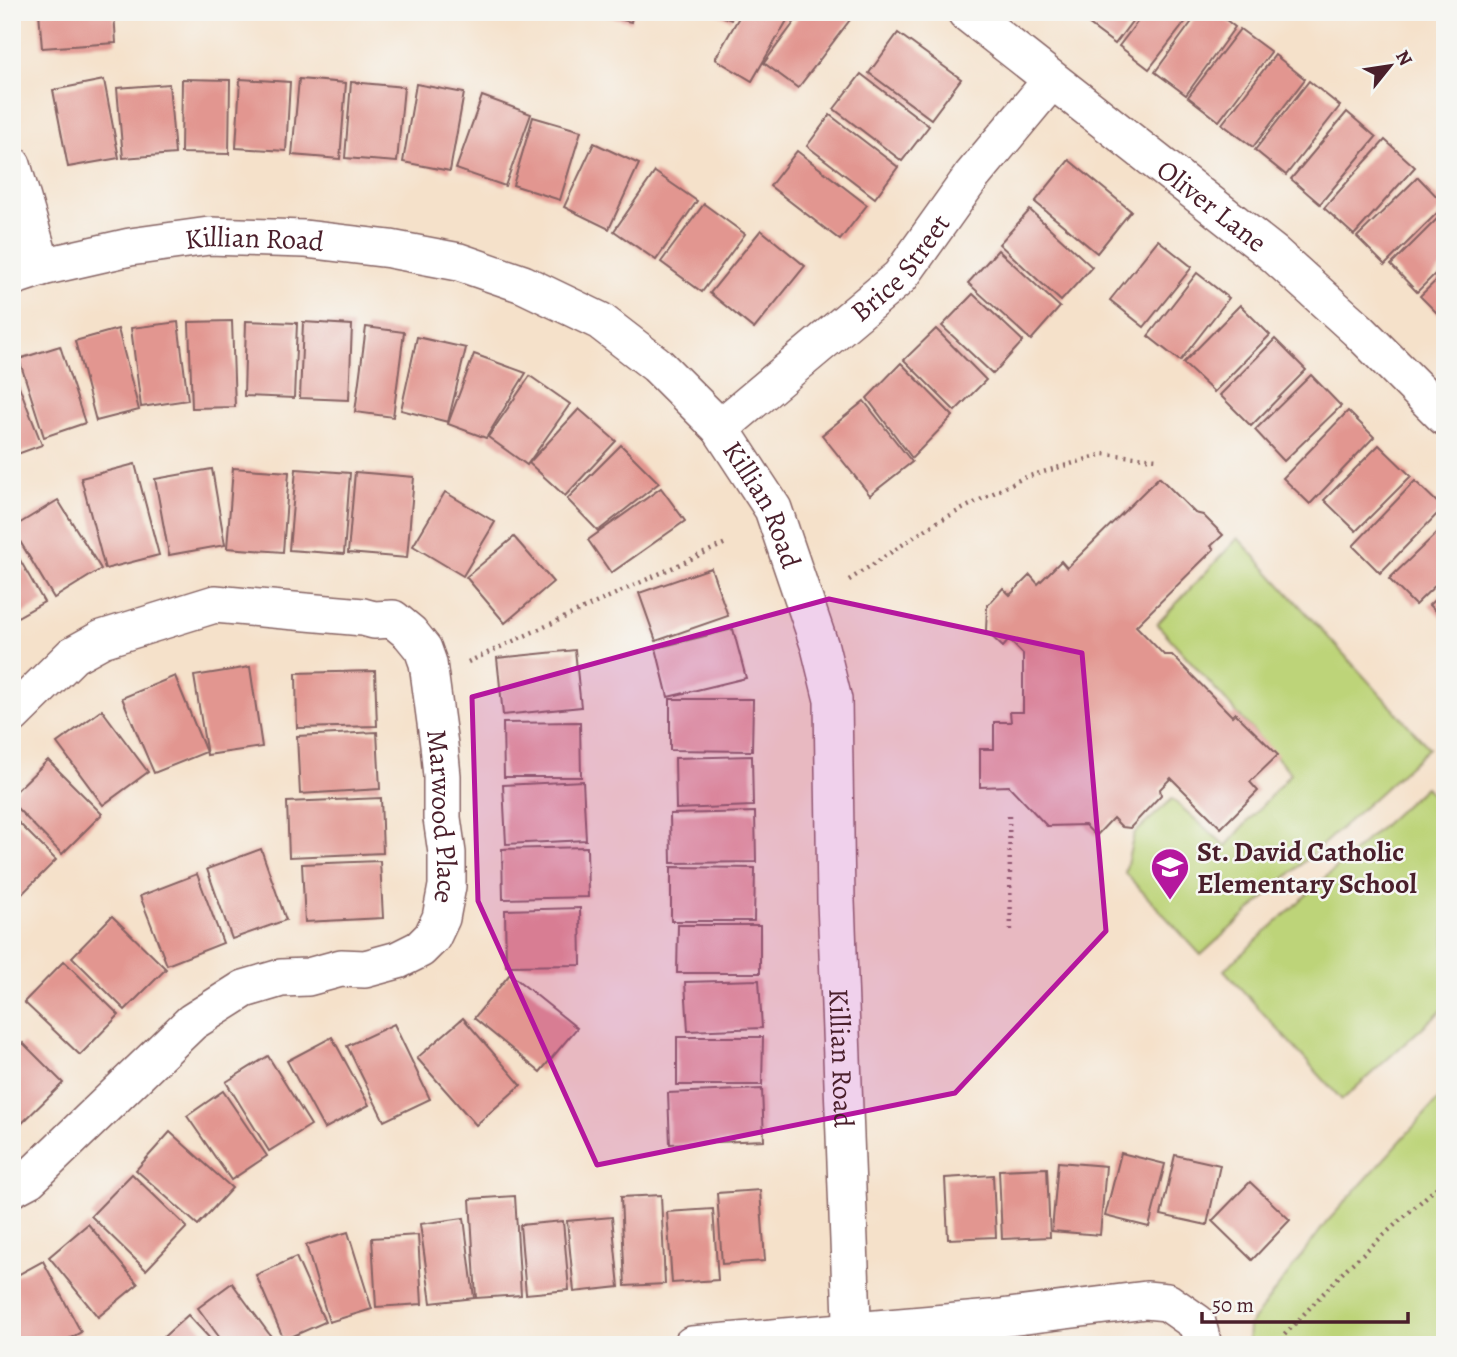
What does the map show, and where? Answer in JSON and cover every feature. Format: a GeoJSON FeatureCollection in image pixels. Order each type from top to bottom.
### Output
{"type":"FeatureCollection","features":[{"type":"Feature","properties":{"kind":"street","name":"Oliver Lane"},"geometry":{"type":"LineString","coordinates":[[966,12],[1274,254],[1359,330],[1445,417]]}},
{"type":"Feature","properties":{"kind":"street","name":"Brice Street"},"geometry":{"type":"LineString","coordinates":[[720,428],[900,277],[972,176],[1051,81]]}},
{"type":"Feature","properties":{"kind":"street"},"geometry":{"type":"LineString","coordinates":[[12,165],[27,272]]}},
{"type":"Feature","properties":{"kind":"street","name":"Killian Road"},"geometry":{"type":"LineString","coordinates":[[27,272],[130,247],[209,236],[305,239],[390,249],[459,262],[523,284],[600,321],[657,365],[720,428],[773,509],[820,647],[834,700],[837,914],[853,1338]]}},
{"type":"Feature","properties":{"kind":"street","name":"Marwood Place"},"geometry":{"type":"LineString","coordinates":[[12,715],[74,655],[93,644],[126,630],[215,604],[374,620],[393,619],[424,649],[428,663],[441,765],[447,886],[441,918],[432,937],[420,948],[398,960],[365,969],[341,968],[308,977],[281,978],[244,989],[192,1023],[29,1179],[12,1188]]}},
{"type":"Feature","properties":{"kind":"street"},"geometry":{"type":"LineString","coordinates":[[692,1345],[853,1338],[1146,1300],[1167,1302],[1197,1323],[1203,1345]]}},
{"type":"Feature","properties":{"kind":"path"},"geometry":{"type":"LineString","coordinates":[[849,580],[937,523],[1023,478],[1104,454],[1157,459]]}},
{"type":"Feature","properties":{"kind":"path"},"geometry":{"type":"LineString","coordinates":[[468,662],[728,542]]}},
{"type":"Feature","properties":{"kind":"path"},"geometry":{"type":"LineString","coordinates":[[1009,816],[1011,934]]}},
{"type":"Feature","properties":{"kind":"path"},"geometry":{"type":"LineString","coordinates":[[1275,1345],[1347,1268],[1445,1180]]}},
{"type":"Feature","properties":{"kind":"highlighted area"},"geometry":{"type":"Polygon","coordinates":[[[829,599],[1082,653],[1106,931],[955,1093],[597,1165],[478,901],[472,697],[829,599]]]}},
{"type":"Feature","properties":{"kind":"green space"},"geometry":{"type":"Polygon","coordinates":[[[1238,538],[1429,748],[1201,955],[1125,873],[1134,834],[1172,799],[1226,846],[1291,773],[1157,624],[1238,538]]]}},
{"type":"Feature","properties":{"kind":"green space"},"geometry":{"type":"Polygon","coordinates":[[[1425,787],[1445,809],[1445,1007],[1342,1100],[1224,970],[1425,787]]]}},
{"type":"Feature","properties":{"kind":"green space"},"geometry":{"type":"Polygon","coordinates":[[[1445,1092],[1445,1345],[1248,1345],[1249,1326],[1326,1223],[1445,1092]]]}},
{"type":"Feature","properties":{"kind":"building"},"geometry":{"type":"Polygon","coordinates":[[[39,12],[114,12],[116,43],[42,48],[39,12]]]}},
{"type":"Feature","properties":{"kind":"building"},"geometry":{"type":"Polygon","coordinates":[[[591,12],[633,12],[631,22],[591,12]]]}},
{"type":"Feature","properties":{"kind":"building"},"geometry":{"type":"Polygon","coordinates":[[[712,12],[734,12],[731,20],[712,12]]]}},
{"type":"Feature","properties":{"kind":"building"},"geometry":{"type":"Polygon","coordinates":[[[742,12],[792,12],[752,81],[715,59],[742,12]]]}},
{"type":"Feature","properties":{"kind":"building"},"geometry":{"type":"Polygon","coordinates":[[[802,12],[856,12],[798,88],[764,63],[802,12]]]}},
{"type":"Feature","properties":{"kind":"building"},"geometry":{"type":"Polygon","coordinates":[[[1091,12],[1139,12],[1115,44],[1084,21],[1091,12]]]}},
{"type":"Feature","properties":{"kind":"building"},"geometry":{"type":"Polygon","coordinates":[[[1145,12],[1193,12],[1149,69],[1119,46],[1145,12]]]}},
{"type":"Feature","properties":{"kind":"building"},"geometry":{"type":"Polygon","coordinates":[[[1199,12],[1216,12],[1235,27],[1186,95],[1155,72],[1199,12]]]}},
{"type":"Feature","properties":{"kind":"building"},"geometry":{"type":"Polygon","coordinates":[[[1240,29],[1271,52],[1219,121],[1188,97],[1240,29]]]}},
{"type":"Feature","properties":{"kind":"building"},"geometry":{"type":"Polygon","coordinates":[[[898,33],[961,79],[931,119],[869,73],[898,33]]]}},
{"type":"Feature","properties":{"kind":"building"},"geometry":{"type":"Polygon","coordinates":[[[1275,55],[1305,79],[1253,147],[1222,124],[1275,55]]]}},
{"type":"Feature","properties":{"kind":"building"},"geometry":{"type":"Polygon","coordinates":[[[861,74],[929,126],[902,161],[834,109],[861,74]]]}},
{"type":"Feature","properties":{"kind":"building"},"geometry":{"type":"Polygon","coordinates":[[[182,79],[230,80],[229,154],[181,153],[182,79]]]}},
{"type":"Feature","properties":{"kind":"building"},"geometry":{"type":"Polygon","coordinates":[[[240,79],[290,82],[286,151],[236,148],[240,79]]]}},
{"type":"Feature","properties":{"kind":"building"},"geometry":{"type":"Polygon","coordinates":[[[299,79],[346,83],[340,159],[292,155],[299,79]]]}},
{"type":"Feature","properties":{"kind":"building"},"geometry":{"type":"Polygon","coordinates":[[[104,80],[119,158],[68,167],[53,90],[104,80]]]}},
{"type":"Feature","properties":{"kind":"building"},"geometry":{"type":"Polygon","coordinates":[[[1309,81],[1340,106],[1286,175],[1255,150],[1309,81]]]}},
{"type":"Feature","properties":{"kind":"building"},"geometry":{"type":"Polygon","coordinates":[[[351,82],[404,87],[397,162],[345,158],[351,82]]]}},
{"type":"Feature","properties":{"kind":"building"},"geometry":{"type":"Polygon","coordinates":[[[169,84],[175,154],[123,158],[117,88],[169,84]]]}},
{"type":"Feature","properties":{"kind":"building"},"geometry":{"type":"Polygon","coordinates":[[[416,84],[464,93],[450,171],[403,162],[416,84]]]}},
{"type":"Feature","properties":{"kind":"building"},"geometry":{"type":"Polygon","coordinates":[[[482,96],[531,114],[505,186],[456,169],[482,96]]]}},
{"type":"Feature","properties":{"kind":"building"},"geometry":{"type":"Polygon","coordinates":[[[1347,112],[1376,137],[1320,204],[1291,179],[1347,112]]]}},
{"type":"Feature","properties":{"kind":"building"},"geometry":{"type":"Polygon","coordinates":[[[830,115],[898,167],[875,198],[807,146],[830,115]]]}},
{"type":"Feature","properties":{"kind":"building"},"geometry":{"type":"Polygon","coordinates":[[[533,117],[581,131],[560,200],[513,185],[533,117]]]}},
{"type":"Feature","properties":{"kind":"building"},"geometry":{"type":"Polygon","coordinates":[[[1385,140],[1415,167],[1354,235],[1324,208],[1385,140]]]}},
{"type":"Feature","properties":{"kind":"building"},"geometry":{"type":"Polygon","coordinates":[[[594,143],[639,164],[609,229],[564,207],[594,143]]]}},
{"type":"Feature","properties":{"kind":"building"},"geometry":{"type":"Polygon","coordinates":[[[797,151],[867,205],[840,240],[770,186],[797,151]]]}},
{"type":"Feature","properties":{"kind":"building"},"geometry":{"type":"Polygon","coordinates":[[[1069,160],[1131,211],[1097,253],[1035,202],[1069,160]]]}},
{"type":"Feature","properties":{"kind":"building"},"geometry":{"type":"Polygon","coordinates":[[[655,172],[697,201],[656,260],[614,231],[655,172]]]}},
{"type":"Feature","properties":{"kind":"building"},"geometry":{"type":"Polygon","coordinates":[[[1418,177],[1445,205],[1385,265],[1357,237],[1418,177]]]}},
{"type":"Feature","properties":{"kind":"building"},"geometry":{"type":"Polygon","coordinates":[[[704,204],[745,234],[702,292],[661,262],[704,204]]]}},
{"type":"Feature","properties":{"kind":"building"},"geometry":{"type":"Polygon","coordinates":[[[1030,210],[1092,267],[1061,301],[999,244],[1030,210]]]}},
{"type":"Feature","properties":{"kind":"building"},"geometry":{"type":"Polygon","coordinates":[[[1445,211],[1445,264],[1417,292],[1391,265],[1445,211]]]}},
{"type":"Feature","properties":{"kind":"building"},"geometry":{"type":"Polygon","coordinates":[[[761,230],[805,266],[754,329],[710,293],[761,230]]]}},
{"type":"Feature","properties":{"kind":"building"},"geometry":{"type":"Polygon","coordinates":[[[1158,240],[1192,267],[1144,327],[1110,300],[1158,240]]]}},
{"type":"Feature","properties":{"kind":"building"},"geometry":{"type":"Polygon","coordinates":[[[998,250],[1060,307],[1031,340],[968,283],[998,250]]]}},
{"type":"Feature","properties":{"kind":"building"},"geometry":{"type":"Polygon","coordinates":[[[1445,272],[1445,321],[1420,296],[1445,272]]]}},
{"type":"Feature","properties":{"kind":"building"},"geometry":{"type":"Polygon","coordinates":[[[1197,273],[1229,298],[1180,361],[1148,336],[1197,273]]]}},
{"type":"Feature","properties":{"kind":"building"},"geometry":{"type":"Polygon","coordinates":[[[973,294],[1023,341],[993,374],[942,326],[973,294]]]}},
{"type":"Feature","properties":{"kind":"building"},"geometry":{"type":"Polygon","coordinates":[[[1240,305],[1270,335],[1214,392],[1183,363],[1240,305]]]}},
{"type":"Feature","properties":{"kind":"building"},"geometry":{"type":"Polygon","coordinates":[[[232,321],[235,407],[192,408],[189,322],[232,321]]]}},
{"type":"Feature","properties":{"kind":"building"},"geometry":{"type":"Polygon","coordinates":[[[246,321],[297,323],[294,398],[244,396],[246,321]]]}},
{"type":"Feature","properties":{"kind":"building"},"geometry":{"type":"Polygon","coordinates":[[[178,322],[188,400],[141,407],[131,328],[178,322]]]}},
{"type":"Feature","properties":{"kind":"building"},"geometry":{"type":"Polygon","coordinates":[[[303,322],[352,325],[349,400],[300,398],[303,322]]]}},
{"type":"Feature","properties":{"kind":"building"},"geometry":{"type":"Polygon","coordinates":[[[366,327],[404,332],[393,417],[355,412],[366,327]]]}},
{"type":"Feature","properties":{"kind":"building"},"geometry":{"type":"Polygon","coordinates":[[[118,329],[139,410],[96,421],[75,341],[118,329]]]}},
{"type":"Feature","properties":{"kind":"building"},"geometry":{"type":"Polygon","coordinates":[[[936,329],[986,380],[955,411],[904,360],[936,329]]]}},
{"type":"Feature","properties":{"kind":"building"},"geometry":{"type":"Polygon","coordinates":[[[417,337],[466,348],[448,422],[401,410],[417,337]]]}},
{"type":"Feature","properties":{"kind":"building"},"geometry":{"type":"Polygon","coordinates":[[[1275,339],[1306,370],[1251,426],[1220,395],[1275,339]]]}},
{"type":"Feature","properties":{"kind":"building"},"geometry":{"type":"Polygon","coordinates":[[[60,346],[85,423],[44,437],[19,359],[60,346]]]}},
{"type":"Feature","properties":{"kind":"building"},"geometry":{"type":"Polygon","coordinates":[[[474,354],[526,373],[486,438],[448,424],[474,354]]]}},
{"type":"Feature","properties":{"kind":"building"},"geometry":{"type":"Polygon","coordinates":[[[901,363],[953,416],[912,458],[867,398],[901,363]]]}},
{"type":"Feature","properties":{"kind":"building"},"geometry":{"type":"Polygon","coordinates":[[[12,368],[42,445],[12,456],[12,368]]]}},
{"type":"Feature","properties":{"kind":"building"},"geometry":{"type":"Polygon","coordinates":[[[1311,375],[1341,406],[1284,461],[1255,430],[1311,375]]]}},
{"type":"Feature","properties":{"kind":"building"},"geometry":{"type":"Polygon","coordinates":[[[530,376],[570,404],[527,465],[488,437],[530,376]]]}},
{"type":"Feature","properties":{"kind":"building"},"geometry":{"type":"Polygon","coordinates":[[[864,401],[912,462],[870,495],[822,435],[864,401]]]}},
{"type":"Feature","properties":{"kind":"building"},"geometry":{"type":"Polygon","coordinates":[[[579,409],[616,441],[565,496],[529,463],[579,409]]]}},
{"type":"Feature","properties":{"kind":"building"},"geometry":{"type":"Polygon","coordinates":[[[1348,411],[1374,437],[1310,504],[1283,478],[1348,411]]]}},
{"type":"Feature","properties":{"kind":"building"},"geometry":{"type":"Polygon","coordinates":[[[621,445],[659,483],[598,531],[567,499],[621,445]]]}},
{"type":"Feature","properties":{"kind":"building"},"geometry":{"type":"Polygon","coordinates":[[[1379,445],[1411,476],[1356,531],[1324,500],[1379,445]]]}},
{"type":"Feature","properties":{"kind":"building"},"geometry":{"type":"Polygon","coordinates":[[[135,464],[159,555],[105,569],[81,478],[135,464]]]}},
{"type":"Feature","properties":{"kind":"building"},"geometry":{"type":"Polygon","coordinates":[[[233,468],[289,472],[283,552],[227,548],[233,468]]]}},
{"type":"Feature","properties":{"kind":"building"},"geometry":{"type":"Polygon","coordinates":[[[212,469],[225,545],[169,555],[155,479],[212,469]]]}},
{"type":"Feature","properties":{"kind":"building"},"geometry":{"type":"Polygon","coordinates":[[[296,469],[350,473],[344,554],[289,550],[296,469]]]}},
{"type":"Feature","properties":{"kind":"building"},"geometry":{"type":"Polygon","coordinates":[[[355,472],[414,477],[407,558],[348,553],[355,472]]]}},
{"type":"Feature","properties":{"kind":"building"},"geometry":{"type":"Polygon","coordinates":[[[1159,477],[1195,513],[1203,515],[1223,535],[1211,546],[1214,549],[1136,626],[1164,655],[1172,655],[1232,716],[1235,713],[1278,755],[1250,782],[1258,791],[1221,828],[1171,778],[1160,789],[1161,795],[1130,828],[1122,827],[1113,818],[1096,836],[1085,825],[1047,826],[1009,786],[980,787],[980,749],[994,749],[994,722],[1011,722],[1010,712],[1023,712],[1023,654],[1009,640],[1003,647],[986,631],[987,606],[1003,588],[1010,595],[1030,575],[1038,584],[1061,561],[1067,568],[1159,477]]]}},
{"type":"Feature","properties":{"kind":"building"},"geometry":{"type":"Polygon","coordinates":[[[1415,481],[1443,508],[1380,573],[1353,546],[1415,481]]]}},
{"type":"Feature","properties":{"kind":"building"},"geometry":{"type":"Polygon","coordinates":[[[661,488],[685,521],[611,573],[588,540],[661,488]]]}},
{"type":"Feature","properties":{"kind":"building"},"geometry":{"type":"Polygon","coordinates":[[[445,492],[495,522],[463,576],[413,546],[445,492]]]}},
{"type":"Feature","properties":{"kind":"building"},"geometry":{"type":"Polygon","coordinates":[[[58,500],[101,569],[54,598],[12,528],[58,500]]]}},
{"type":"Feature","properties":{"kind":"building"},"geometry":{"type":"Polygon","coordinates":[[[1445,525],[1445,576],[1415,605],[1389,579],[1445,525]]]}},
{"type":"Feature","properties":{"kind":"building"},"geometry":{"type":"Polygon","coordinates":[[[514,537],[553,582],[505,623],[466,577],[514,537]]]}},
{"type":"Feature","properties":{"kind":"building"},"geometry":{"type":"Polygon","coordinates":[[[12,546],[44,602],[12,620],[12,546]]]}},
{"type":"Feature","properties":{"kind":"building"},"geometry":{"type":"Polygon","coordinates":[[[711,568],[728,616],[656,641],[639,593],[711,568]]]}},
{"type":"Feature","properties":{"kind":"building"},"geometry":{"type":"Polygon","coordinates":[[[1445,590],[1445,621],[1429,605],[1445,590]]]}},
{"type":"Feature","properties":{"kind":"building"},"geometry":{"type":"Polygon","coordinates":[[[733,629],[746,678],[668,697],[656,648],[733,629]]]}},
{"type":"Feature","properties":{"kind":"building"},"geometry":{"type":"Polygon","coordinates":[[[575,650],[581,707],[503,715],[497,658],[575,650]]]}},
{"type":"Feature","properties":{"kind":"building"},"geometry":{"type":"Polygon","coordinates":[[[250,667],[262,747],[207,755],[194,676],[250,667]]]}},
{"type":"Feature","properties":{"kind":"building"},"geometry":{"type":"Polygon","coordinates":[[[375,671],[377,726],[297,728],[296,673],[375,671]]]}},
{"type":"Feature","properties":{"kind":"building"},"geometry":{"type":"Polygon","coordinates":[[[175,676],[206,752],[154,773],[122,698],[175,676]]]}},
{"type":"Feature","properties":{"kind":"building"},"geometry":{"type":"Polygon","coordinates":[[[670,699],[753,699],[752,751],[670,750],[670,699]]]}},
{"type":"Feature","properties":{"kind":"building"},"geometry":{"type":"Polygon","coordinates":[[[102,710],[148,772],[103,805],[57,743],[102,710]]]}},
{"type":"Feature","properties":{"kind":"building"},"geometry":{"type":"Polygon","coordinates":[[[580,722],[581,777],[504,777],[503,723],[580,722]]]}},
{"type":"Feature","properties":{"kind":"building"},"geometry":{"type":"Polygon","coordinates":[[[377,732],[380,789],[300,794],[297,736],[377,732]]]}},
{"type":"Feature","properties":{"kind":"building"},"geometry":{"type":"Polygon","coordinates":[[[752,756],[753,806],[676,809],[675,758],[752,756]]]}},
{"type":"Feature","properties":{"kind":"building"},"geometry":{"type":"Polygon","coordinates":[[[48,760],[102,814],[62,854],[12,803],[12,795],[48,760]]]}},
{"type":"Feature","properties":{"kind":"building"},"geometry":{"type":"Polygon","coordinates":[[[583,781],[586,840],[506,844],[503,785],[583,781]]]}},
{"type":"Feature","properties":{"kind":"building"},"geometry":{"type":"Polygon","coordinates":[[[381,798],[383,853],[289,857],[287,802],[381,798]]]}},
{"type":"Feature","properties":{"kind":"building"},"geometry":{"type":"Polygon","coordinates":[[[755,812],[756,862],[671,863],[670,814],[755,812]]]}},
{"type":"Feature","properties":{"kind":"building"},"geometry":{"type":"Polygon","coordinates":[[[12,816],[56,860],[16,900],[12,897],[12,816]]]}},
{"type":"Feature","properties":{"kind":"building"},"geometry":{"type":"Polygon","coordinates":[[[587,847],[588,897],[503,899],[502,849],[587,847]]]}},
{"type":"Feature","properties":{"kind":"building"},"geometry":{"type":"Polygon","coordinates":[[[261,849],[286,920],[232,939],[207,869],[261,849]]]}},
{"type":"Feature","properties":{"kind":"building"},"geometry":{"type":"Polygon","coordinates":[[[380,861],[383,918],[305,922],[302,864],[380,861]]]}},
{"type":"Feature","properties":{"kind":"building"},"geometry":{"type":"Polygon","coordinates":[[[671,867],[755,868],[754,921],[671,921],[671,867]]]}},
{"type":"Feature","properties":{"kind":"building"},"geometry":{"type":"Polygon","coordinates":[[[197,874],[223,943],[167,965],[140,896],[197,874]]]}},
{"type":"Feature","properties":{"kind":"building"},"geometry":{"type":"Polygon","coordinates":[[[580,908],[581,965],[506,966],[505,910],[580,908]]]}},
{"type":"Feature","properties":{"kind":"building"},"geometry":{"type":"Polygon","coordinates":[[[112,916],[166,969],[125,1010],[72,957],[112,916]]]}},
{"type":"Feature","properties":{"kind":"building"},"geometry":{"type":"Polygon","coordinates":[[[678,925],[760,925],[760,973],[677,973],[678,925]]]}},
{"type":"Feature","properties":{"kind":"building"},"geometry":{"type":"Polygon","coordinates":[[[64,961],[119,1015],[80,1055],[24,1002],[64,961]]]}},
{"type":"Feature","properties":{"kind":"building"},"geometry":{"type":"Polygon","coordinates":[[[510,974],[577,1028],[540,1072],[474,1018],[510,974]]]}},
{"type":"Feature","properties":{"kind":"building"},"geometry":{"type":"Polygon","coordinates":[[[759,980],[762,1028],[688,1031],[685,982],[759,980]]]}},
{"type":"Feature","properties":{"kind":"building"},"geometry":{"type":"Polygon","coordinates":[[[463,1018],[521,1085],[476,1125],[417,1058],[463,1018]]]}},
{"type":"Feature","properties":{"kind":"building"},"geometry":{"type":"Polygon","coordinates":[[[394,1024],[430,1099],[384,1121],[347,1046],[394,1024]]]}},
{"type":"Feature","properties":{"kind":"building"},"geometry":{"type":"Polygon","coordinates":[[[332,1037],[369,1105],[324,1129],[287,1061],[332,1037]]]}},
{"type":"Feature","properties":{"kind":"building"},"geometry":{"type":"Polygon","coordinates":[[[677,1037],[763,1037],[762,1085],[677,1085],[677,1037]]]}},
{"type":"Feature","properties":{"kind":"building"},"geometry":{"type":"Polygon","coordinates":[[[23,1043],[63,1083],[12,1133],[12,1054],[23,1043]]]}},
{"type":"Feature","properties":{"kind":"building"},"geometry":{"type":"Polygon","coordinates":[[[268,1056],[311,1125],[269,1151],[226,1082],[268,1056]]]}},
{"type":"Feature","properties":{"kind":"building"},"geometry":{"type":"Polygon","coordinates":[[[762,1089],[764,1140],[670,1144],[668,1093],[762,1089]]]}},
{"type":"Feature","properties":{"kind":"building"},"geometry":{"type":"Polygon","coordinates":[[[223,1091],[267,1156],[231,1180],[187,1116],[223,1091]]]}},
{"type":"Feature","properties":{"kind":"building"},"geometry":{"type":"Polygon","coordinates":[[[170,1132],[232,1188],[198,1225],[136,1170],[170,1132]]]}},
{"type":"Feature","properties":{"kind":"building"},"geometry":{"type":"Polygon","coordinates":[[[1121,1153],[1165,1164],[1149,1227],[1105,1216],[1121,1153]]]}},
{"type":"Feature","properties":{"kind":"building"},"geometry":{"type":"Polygon","coordinates":[[[1175,1155],[1220,1165],[1207,1225],[1161,1215],[1175,1155]]]}},
{"type":"Feature","properties":{"kind":"building"},"geometry":{"type":"Polygon","coordinates":[[[1058,1162],[1106,1166],[1100,1235],[1052,1231],[1058,1162]]]}},
{"type":"Feature","properties":{"kind":"building"},"geometry":{"type":"Polygon","coordinates":[[[1047,1168],[1050,1237],[1002,1239],[999,1170],[1047,1168]]]}},
{"type":"Feature","properties":{"kind":"building"},"geometry":{"type":"Polygon","coordinates":[[[132,1174],[187,1227],[146,1270],[91,1216],[132,1174]]]}},
{"type":"Feature","properties":{"kind":"building"},"geometry":{"type":"Polygon","coordinates":[[[993,1175],[996,1237],[948,1239],[945,1178],[993,1175]]]}},
{"type":"Feature","properties":{"kind":"building"},"geometry":{"type":"Polygon","coordinates":[[[1250,1182],[1290,1220],[1252,1260],[1212,1221],[1250,1182]]]}},
{"type":"Feature","properties":{"kind":"building"},"geometry":{"type":"Polygon","coordinates":[[[760,1190],[765,1261],[722,1264],[717,1193],[760,1190]]]}},
{"type":"Feature","properties":{"kind":"building"},"geometry":{"type":"Polygon","coordinates":[[[661,1195],[665,1284],[625,1286],[621,1197],[661,1195]]]}},
{"type":"Feature","properties":{"kind":"building"},"geometry":{"type":"Polygon","coordinates":[[[515,1196],[521,1295],[476,1298],[470,1199],[515,1196]]]}},
{"type":"Feature","properties":{"kind":"building"},"geometry":{"type":"Polygon","coordinates":[[[713,1209],[718,1280],[672,1283],[667,1212],[713,1209]]]}},
{"type":"Feature","properties":{"kind":"building"},"geometry":{"type":"Polygon","coordinates":[[[612,1217],[619,1287],[574,1292],[567,1221],[612,1217]]]}},
{"type":"Feature","properties":{"kind":"building"},"geometry":{"type":"Polygon","coordinates":[[[464,1218],[474,1298],[431,1303],[420,1224],[464,1218]]]}},
{"type":"Feature","properties":{"kind":"building"},"geometry":{"type":"Polygon","coordinates":[[[563,1221],[569,1290],[526,1294],[520,1225],[563,1221]]]}},
{"type":"Feature","properties":{"kind":"building"},"geometry":{"type":"Polygon","coordinates":[[[88,1224],[138,1284],[98,1317],[49,1257],[88,1224]]]}},
{"type":"Feature","properties":{"kind":"building"},"geometry":{"type":"Polygon","coordinates":[[[348,1232],[372,1309],[329,1322],[306,1245],[348,1232]]]}},
{"type":"Feature","properties":{"kind":"building"},"geometry":{"type":"Polygon","coordinates":[[[418,1235],[422,1304],[376,1307],[372,1238],[418,1235]]]}},
{"type":"Feature","properties":{"kind":"building"},"geometry":{"type":"Polygon","coordinates":[[[296,1257],[325,1322],[284,1340],[256,1275],[296,1257]]]}},
{"type":"Feature","properties":{"kind":"building"},"geometry":{"type":"Polygon","coordinates":[[[43,1261],[81,1332],[58,1345],[14,1345],[12,1278],[43,1261]]]}},
{"type":"Feature","properties":{"kind":"building"},"geometry":{"type":"Polygon","coordinates":[[[232,1283],[275,1342],[272,1345],[225,1345],[198,1308],[232,1283]]]}},
{"type":"Feature","properties":{"kind":"building"},"geometry":{"type":"Polygon","coordinates":[[[188,1315],[216,1345],[158,1345],[157,1343],[188,1315]]]}},
{"type":"Feature","properties":{"kind":"place","name":"St. David Catholic Elementary School"},"geometry":{"type":"Point","coordinates":[1170,901]}}]}
